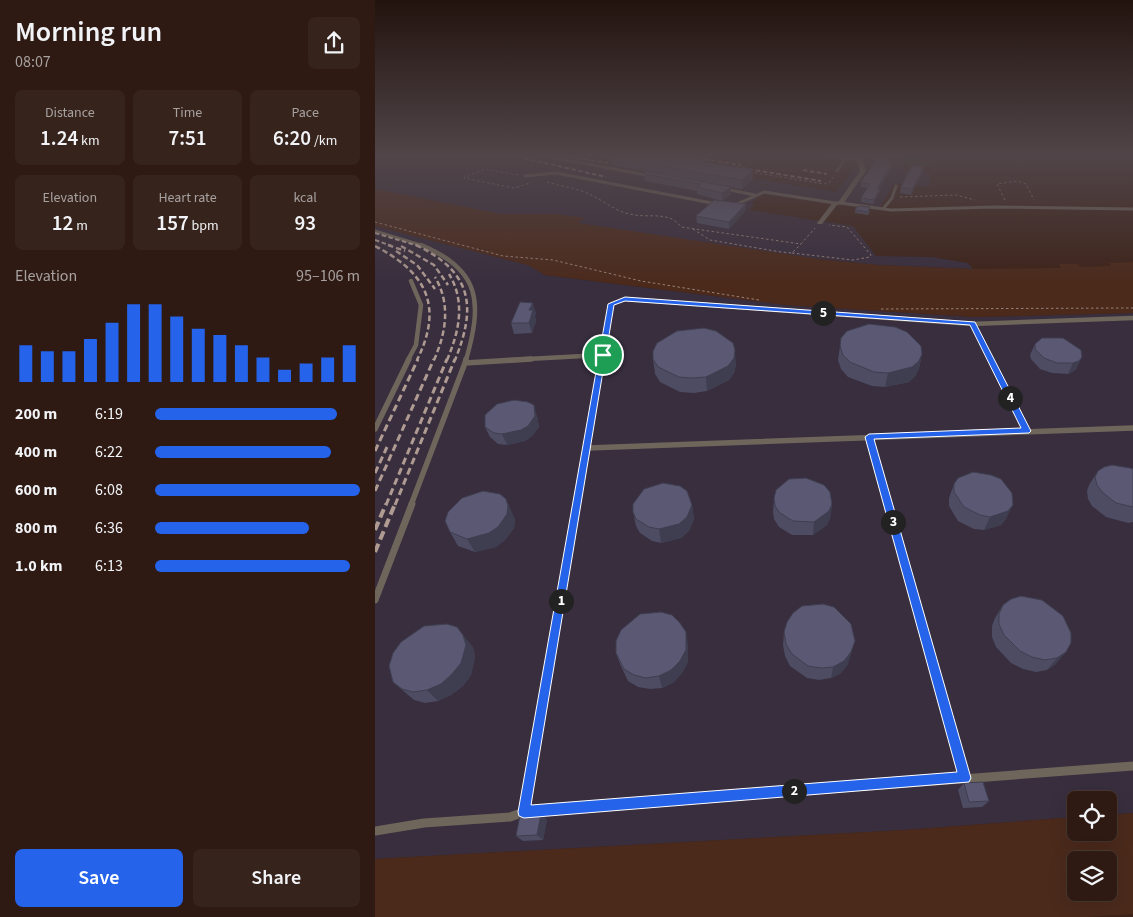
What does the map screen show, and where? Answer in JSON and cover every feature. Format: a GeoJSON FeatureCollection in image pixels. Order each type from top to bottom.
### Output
{"type":"FeatureCollection","features":[{"type":"Feature","properties":{"kind":"street"},"geometry":{"type":"LineString","coordinates":[[819,223],[842,198]]}},
{"type":"Feature","properties":{"kind":"lane"},"geometry":{"type":"LineString","coordinates":[[686,198],[724,205]]}},
{"type":"Feature","properties":{"kind":"lane"},"geometry":{"type":"LineString","coordinates":[[729,205],[741,204],[752,198]]}},
{"type":"Feature","properties":{"kind":"lane"},"geometry":{"type":"LineString","coordinates":[[803,198],[883,209],[993,207],[1038,210],[1133,209]]}},
{"type":"Feature","properties":{"kind":"lane"},"geometry":{"type":"LineString","coordinates":[[883,209],[891,198]]}},
{"type":"Feature","properties":{"kind":"lane"},"geometry":{"type":"LineString","coordinates":[[375,230],[425,246],[452,262],[467,277],[475,304],[476,317],[465,363],[375,600]]}},
{"type":"Feature","properties":{"kind":"lane"},"geometry":{"type":"LineString","coordinates":[[375,428],[416,345],[421,305],[411,281]]}},
{"type":"Feature","properties":{"kind":"lane"},"geometry":{"type":"LineString","coordinates":[[524,812],[588,448],[611,304],[625,299],[972,324],[1133,318]]}},
{"type":"Feature","properties":{"kind":"lane"},"geometry":{"type":"LineString","coordinates":[[972,324],[1027,431]]}},
{"type":"Feature","properties":{"kind":"lane"},"geometry":{"type":"LineString","coordinates":[[465,363],[603,355]]}},
{"type":"Feature","properties":{"kind":"lane"},"geometry":{"type":"LineString","coordinates":[[588,448],[1133,428]]}},
{"type":"Feature","properties":{"kind":"lane"},"geometry":{"type":"LineString","coordinates":[[869,437],[965,778]]}},
{"type":"Feature","properties":{"kind":"lane"},"geometry":{"type":"LineString","coordinates":[[375,831],[424,823],[510,817],[524,812],[1133,766]]}},
{"type":"Feature","properties":{"kind":"path"},"geometry":{"type":"LineString","coordinates":[[594,198],[601,204],[632,215],[676,220],[681,227],[801,244]]}},
{"type":"Feature","properties":{"kind":"path"},"geometry":{"type":"LineString","coordinates":[[967,198],[993,207]]}},
{"type":"Feature","properties":{"kind":"path"},"geometry":{"type":"LineString","coordinates":[[1003,198],[1010,208]]}},
{"type":"Feature","properties":{"kind":"path"},"geometry":{"type":"LineString","coordinates":[[1032,198],[1038,210]]}},
{"type":"Feature","properties":{"kind":"path"},"geometry":{"type":"LineString","coordinates":[[375,222],[503,256],[553,260],[641,281],[765,301]]}},
{"type":"Feature","properties":{"kind":"path"},"geometry":{"type":"LineString","coordinates":[[693,228],[709,240],[793,253],[853,260],[870,257],[871,255],[847,227],[819,223],[793,253]]}},
{"type":"Feature","properties":{"kind":"path"},"geometry":{"type":"LineString","coordinates":[[874,309],[1133,308]]}},
{"type":"Feature","properties":{"kind":"shaded area"},"geometry":{"type":"Polygon","coordinates":[[[375,198],[419,198],[500,214],[556,214],[584,218],[578,223],[826,260],[878,265],[973,269],[1061,268],[1059,264],[1078,264],[1081,267],[1111,266],[1109,263],[1133,262],[1133,313],[974,317],[786,305],[545,275],[528,265],[375,226],[375,198]]]}},
{"type":"Feature","properties":{"kind":"shaded area"},"geometry":{"type":"Polygon","coordinates":[[[419,198],[757,198],[751,203],[754,205],[749,210],[853,226],[876,256],[932,257],[968,263],[973,269],[878,265],[779,255],[577,223],[583,218],[556,214],[500,214],[419,198]]]}},
{"type":"Feature","properties":{"kind":"shaded area"},"geometry":{"type":"Polygon","coordinates":[[[790,198],[886,198],[878,210],[790,198]]]}},
{"type":"Feature","properties":{"kind":"shaded area"},"geometry":{"type":"Polygon","coordinates":[[[375,226],[528,265],[545,275],[786,305],[974,317],[1133,313],[1133,813],[1117,814],[1117,791],[1067,791],[1067,818],[905,830],[375,859],[375,226]]]}},
{"type":"Feature","properties":{"kind":"shaded area"},"geometry":{"type":"Polygon","coordinates":[[[1133,813],[1133,914],[1087,917],[375,917],[375,859],[905,830],[1067,818],[1067,841],[1117,841],[1117,814],[1133,813]]]}},
{"type":"Feature","properties":{"kind":"building"},"geometry":{"type":"Polygon","coordinates":[[[861,198],[875,198],[874,200],[861,198]]]}},
{"type":"Feature","properties":{"kind":"building"},"geometry":{"type":"Polygon","coordinates":[[[714,200],[746,204],[729,222],[696,216],[714,200]]]}},
{"type":"Feature","properties":{"kind":"building"},"geometry":{"type":"Polygon","coordinates":[[[858,206],[870,207],[868,212],[855,210],[858,206]]]}},
{"type":"Feature","properties":{"kind":"building"},"geometry":{"type":"Polygon","coordinates":[[[520,302],[533,303],[529,310],[533,310],[529,323],[511,323],[520,302]]]}},
{"type":"Feature","properties":{"kind":"building"},"geometry":{"type":"Polygon","coordinates":[[[869,324],[895,327],[907,332],[921,346],[922,354],[919,361],[912,367],[888,373],[874,372],[850,362],[843,355],[840,346],[841,338],[847,331],[869,324]]]}},
{"type":"Feature","properties":{"kind":"building"},"geometry":{"type":"Polygon","coordinates":[[[704,328],[716,331],[733,343],[735,350],[734,358],[728,366],[706,377],[692,378],[679,377],[658,367],[653,359],[653,351],[657,343],[677,331],[704,328]]]}},
{"type":"Feature","properties":{"kind":"building"},"geometry":{"type":"Polygon","coordinates":[[[1042,338],[1063,338],[1081,350],[1082,357],[1079,361],[1073,363],[1057,363],[1044,358],[1035,349],[1035,344],[1042,338]]]}},
{"type":"Feature","properties":{"kind":"building"},"geometry":{"type":"Polygon","coordinates":[[[514,400],[534,405],[535,416],[528,426],[521,430],[502,434],[494,433],[485,427],[485,415],[497,404],[514,400]]]}},
{"type":"Feature","properties":{"kind":"building"},"geometry":{"type":"Polygon","coordinates":[[[1112,465],[1133,469],[1133,507],[1116,503],[1102,492],[1097,485],[1095,477],[1098,471],[1112,465]]]}},
{"type":"Feature","properties":{"kind":"building"},"geometry":{"type":"Polygon","coordinates":[[[973,472],[1001,479],[1012,493],[1013,505],[1008,511],[990,517],[980,515],[964,507],[954,492],[954,484],[958,478],[973,472]]]}},
{"type":"Feature","properties":{"kind":"building"},"geometry":{"type":"Polygon","coordinates":[[[806,478],[824,485],[830,492],[832,504],[829,511],[814,522],[793,521],[780,513],[775,506],[776,490],[789,479],[806,478]]]}},
{"type":"Feature","properties":{"kind":"building"},"geometry":{"type":"Polygon","coordinates":[[[663,483],[680,486],[687,491],[692,505],[687,517],[679,524],[659,529],[649,527],[636,519],[633,512],[633,504],[644,489],[663,483]]]}},
{"type":"Feature","properties":{"kind":"building"},"geometry":{"type":"Polygon","coordinates":[[[483,491],[500,494],[506,499],[508,506],[507,514],[498,527],[489,533],[467,539],[450,532],[445,521],[448,512],[462,498],[483,491]]]}},
{"type":"Feature","properties":{"kind":"building"},"geometry":{"type":"Polygon","coordinates":[[[1021,596],[1042,600],[1063,616],[1071,633],[1071,643],[1066,652],[1057,658],[1045,660],[1032,657],[1020,651],[1004,635],[999,624],[999,614],[1003,605],[1011,599],[1021,596]]]}},
{"type":"Feature","properties":{"kind":"building"},"geometry":{"type":"Polygon","coordinates":[[[823,604],[834,607],[851,624],[855,641],[851,652],[844,661],[833,667],[821,668],[808,666],[792,654],[786,644],[784,632],[787,622],[793,613],[802,606],[823,604]]]}},
{"type":"Feature","properties":{"kind":"building"},"geometry":{"type":"Polygon","coordinates":[[[661,612],[672,615],[686,632],[686,650],[680,661],[671,670],[659,676],[646,678],[634,675],[624,669],[616,653],[616,641],[621,630],[640,614],[661,612]]]}},
{"type":"Feature","properties":{"kind":"building"},"geometry":{"type":"Polygon","coordinates":[[[447,624],[457,627],[463,635],[466,645],[461,663],[452,674],[441,684],[427,690],[413,692],[402,689],[393,682],[389,666],[393,653],[401,642],[424,626],[447,624]]]}},
{"type":"Feature","properties":{"kind":"building"},"geometry":{"type":"Polygon","coordinates":[[[983,782],[989,801],[969,802],[964,783],[983,782]]]}},
{"type":"Feature","properties":{"kind":"building"},"geometry":{"type":"Polygon","coordinates":[[[541,814],[537,835],[516,836],[520,815],[541,814]]]}},
{"type":"Feature","properties":{"kind":"railway"},"geometry":{"type":"LineString","coordinates":[[375,233],[416,245]]}},
{"type":"Feature","properties":{"kind":"railway"},"geometry":{"type":"LineString","coordinates":[[375,240],[392,246]]}},
{"type":"Feature","properties":{"kind":"railway"},"geometry":{"type":"LineString","coordinates":[[388,245],[405,251]]}},
{"type":"Feature","properties":{"kind":"railway"},"geometry":{"type":"LineString","coordinates":[[416,245],[435,255],[449,267],[459,279],[465,292],[467,307],[466,323],[455,360]]}},
{"type":"Feature","properties":{"kind":"railway"},"geometry":{"type":"LineString","coordinates":[[375,246],[393,256],[407,267],[418,279],[425,292],[429,307],[429,323],[425,341],[417,360]]}},
{"type":"Feature","properties":{"kind":"railway"},"geometry":{"type":"LineString","coordinates":[[401,246],[434,265],[448,285]]}},
{"type":"Feature","properties":{"kind":"railway"},"geometry":{"type":"LineString","coordinates":[[396,251],[417,265],[435,289]]}},
{"type":"Feature","properties":{"kind":"railway"},"geometry":{"type":"LineString","coordinates":[[447,360],[455,339],[459,317],[458,295],[449,274]]}},
{"type":"Feature","properties":{"kind":"railway"},"geometry":{"type":"LineString","coordinates":[[434,360],[444,329],[445,318],[443,298],[435,277]]}},
{"type":"Feature","properties":{"kind":"railway"},"geometry":{"type":"LineString","coordinates":[[375,451],[418,359]]}},
{"type":"Feature","properties":{"kind":"railway"},"geometry":{"type":"LineString","coordinates":[[375,491],[434,359]]}},
{"type":"Feature","properties":{"kind":"railway"},"geometry":{"type":"LineString","coordinates":[[386,505],[447,359]]}},
{"type":"Feature","properties":{"kind":"railway"},"geometry":{"type":"LineString","coordinates":[[395,505],[455,359]]}},
{"type":"Feature","properties":{"kind":"railway"},"geometry":{"type":"LineString","coordinates":[[375,473],[387,447]]}},
{"type":"Feature","properties":{"kind":"railway"},"geometry":{"type":"LineString","coordinates":[[375,530],[386,504]]}},
{"type":"Feature","properties":{"kind":"railway"},"geometry":{"type":"LineString","coordinates":[[375,552],[395,504]]}},
{"type":"Feature","properties":{"kind":"route"},"geometry":{"type":"LineString","coordinates":[[625,299],[972,324],[1027,431],[869,437],[965,778],[524,812],[603,355],[611,304],[625,299]]}}]}
